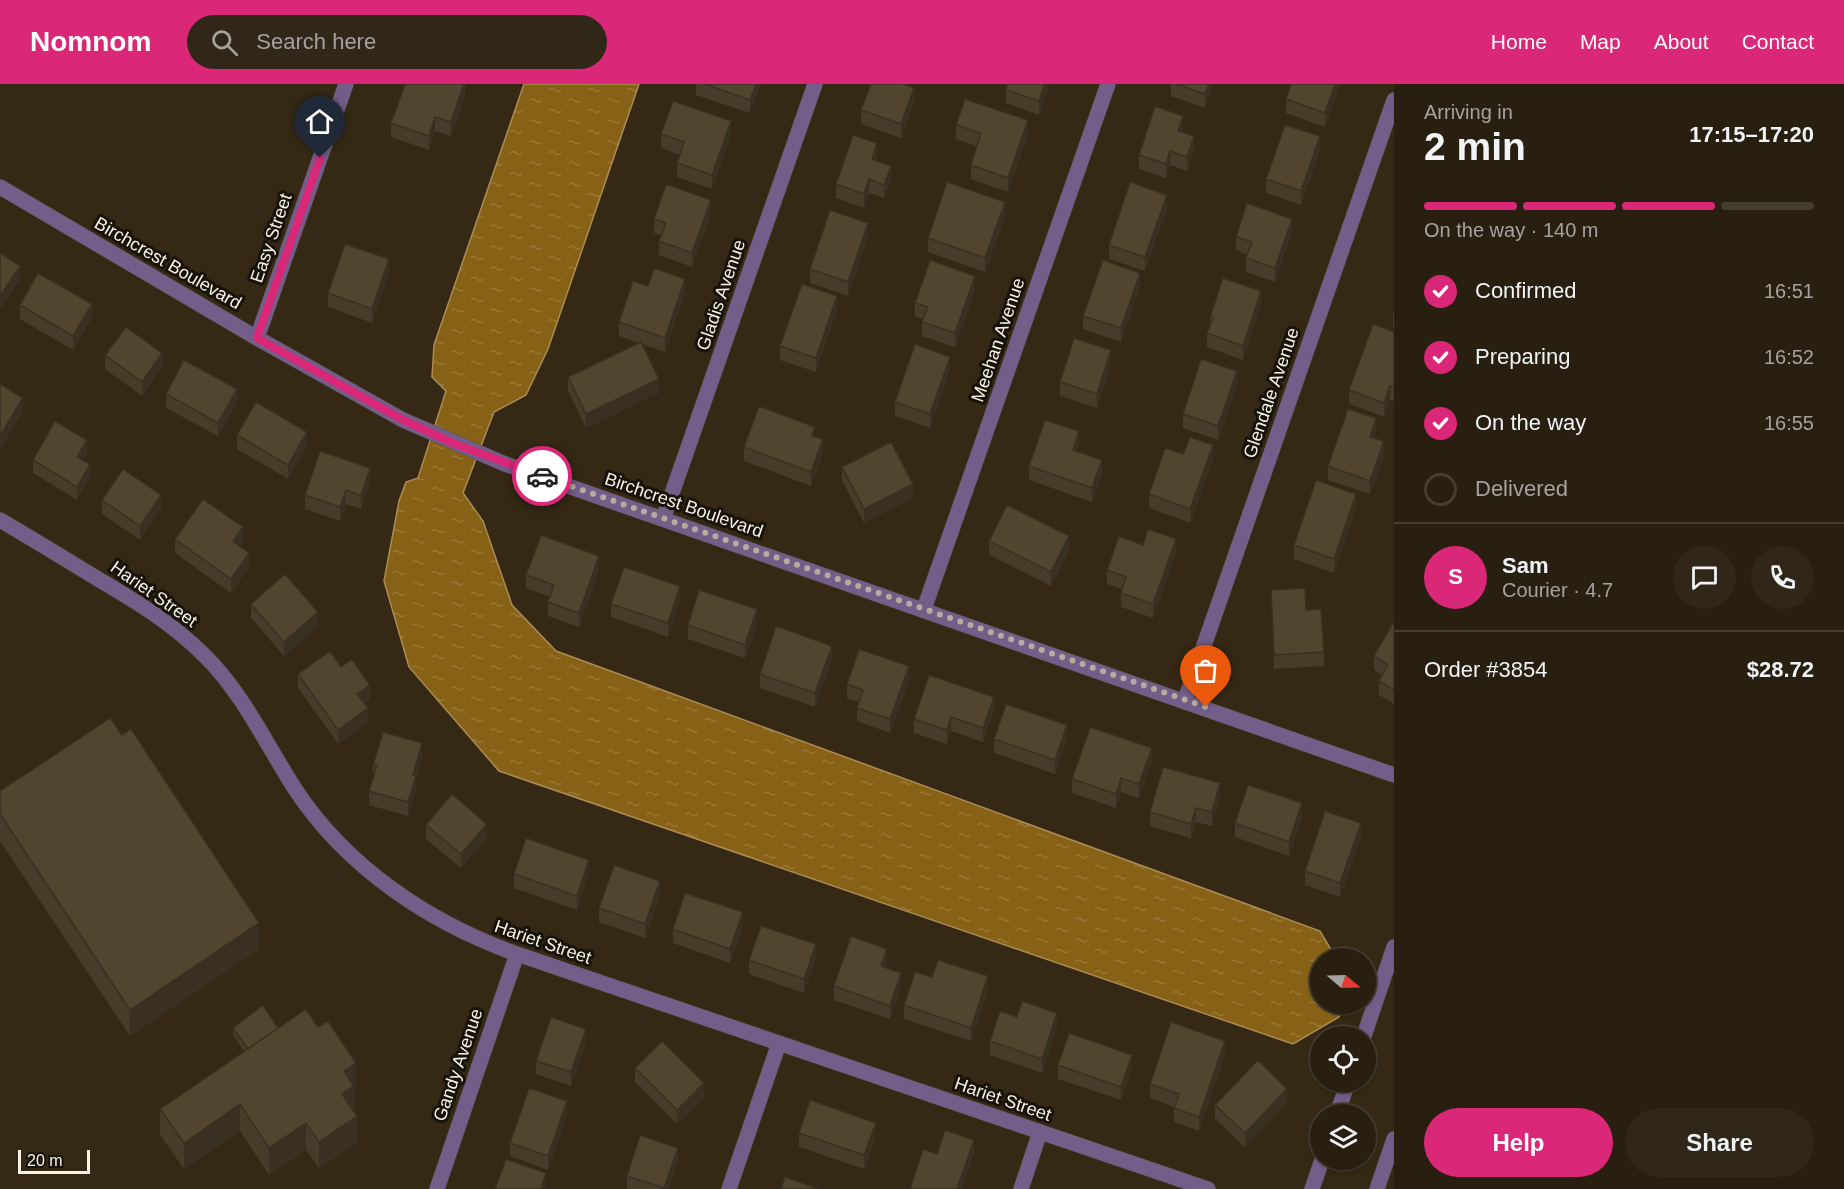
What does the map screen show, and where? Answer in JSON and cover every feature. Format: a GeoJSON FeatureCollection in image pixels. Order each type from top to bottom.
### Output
{"type":"FeatureCollection","features":[{"type":"Feature","properties":{"kind":"street","name":"Easy Street"},"geometry":{"type":"LineString","coordinates":[[257,338],[346,84]]}},
{"type":"Feature","properties":{"kind":"street","name":"Gladis Avenue"},"geometry":{"type":"LineString","coordinates":[[663,519],[815,84]]}},
{"type":"Feature","properties":{"kind":"street","name":"Meehan Avenue"},"geometry":{"type":"LineString","coordinates":[[924,609],[1108,84]]}},
{"type":"Feature","properties":{"kind":"street","name":"Glendale Avenue"},"geometry":{"type":"LineString","coordinates":[[1185,700],[1394,100]]}},
{"type":"Feature","properties":{"kind":"street","name":"Birchcrest Boulevard"},"geometry":{"type":"LineString","coordinates":[[0,186],[257,338],[403,420],[505,464],[1394,775]]}},
{"type":"Feature","properties":{"kind":"street","name":"Hariet Street"},"geometry":{"type":"LineString","coordinates":[[0,520],[138,603],[178,631],[205,656],[232,688],[297,792],[319,819],[353,856],[386,884],[442,921],[481,941],[517,954],[1208,1189]]}},
{"type":"Feature","properties":{"kind":"street"},"geometry":{"type":"LineString","coordinates":[[1367,1026],[1394,947]]}},
{"type":"Feature","properties":{"kind":"street","name":"Gandy Avenue"},"geometry":{"type":"LineString","coordinates":[[437,1189],[517,954]]}},
{"type":"Feature","properties":{"kind":"street"},"geometry":{"type":"LineString","coordinates":[[729,1189],[779,1043]]}},
{"type":"Feature","properties":{"kind":"street"},"geometry":{"type":"LineString","coordinates":[[1021,1189],[1040,1132]]}},
{"type":"Feature","properties":{"kind":"street"},"geometry":{"type":"LineString","coordinates":[[1377,1189],[1394,1139]]}},
{"type":"Feature","properties":{"kind":"street"},"geometry":{"type":"LineString","coordinates":[[1312,1189],[1319,1170]]}},
{"type":"Feature","properties":{"kind":"water"},"geometry":{"type":"Polygon","coordinates":[[[524,84],[639,84],[548,349],[526,395],[494,412],[463,493],[483,521],[512,605],[556,651],[1320,931],[1330,948],[1310,948],[1310,1014],[1340,1014],[1339,1017],[1324,1026],[1310,1026],[1310,1034],[1293,1044],[499,771],[409,667],[384,581],[399,501],[406,482],[418,478],[446,391],[432,377],[434,345],[524,84]]]}},
{"type":"Feature","properties":{"kind":"building"},"geometry":{"type":"Polygon","coordinates":[[[405,84],[464,84],[451,122],[435,117],[429,136],[391,123],[405,84]]]}},
{"type":"Feature","properties":{"kind":"building"},"geometry":{"type":"Polygon","coordinates":[[[705,84],[756,84],[750,100],[705,84]]]}},
{"type":"Feature","properties":{"kind":"building"},"geometry":{"type":"Polygon","coordinates":[[[871,84],[903,84],[914,88],[901,124],[861,110],[871,84]]]}},
{"type":"Feature","properties":{"kind":"building"},"geometry":{"type":"Polygon","coordinates":[[[1007,84],[1045,84],[1039,101],[1006,90],[1007,84]]]}},
{"type":"Feature","properties":{"kind":"building"},"geometry":{"type":"Polygon","coordinates":[[[1176,84],[1209,84],[1205,94],[1176,84]]]}},
{"type":"Feature","properties":{"kind":"building"},"geometry":{"type":"Polygon","coordinates":[[[1291,84],[1335,84],[1325,113],[1286,99],[1291,84]]]}},
{"type":"Feature","properties":{"kind":"building"},"geometry":{"type":"Polygon","coordinates":[[[965,99],[1028,120],[1008,178],[971,165],[981,133],[956,125],[965,99]]]}},
{"type":"Feature","properties":{"kind":"building"},"geometry":{"type":"Polygon","coordinates":[[[673,101],[731,121],[712,175],[677,163],[684,142],[661,134],[673,101]]]}},
{"type":"Feature","properties":{"kind":"building"},"geometry":{"type":"Polygon","coordinates":[[[1155,106],[1183,116],[1178,131],[1194,136],[1187,157],[1170,151],[1166,164],[1139,155],[1155,106]]]}},
{"type":"Feature","properties":{"kind":"building"},"geometry":{"type":"Polygon","coordinates":[[[1285,125],[1320,136],[1301,191],[1266,179],[1285,125]]]}},
{"type":"Feature","properties":{"kind":"building"},"geometry":{"type":"Polygon","coordinates":[[[853,135],[877,143],[872,159],[891,166],[884,185],[869,179],[864,194],[836,184],[853,135]]]}},
{"type":"Feature","properties":{"kind":"building"},"geometry":{"type":"Polygon","coordinates":[[[947,182],[1005,202],[985,258],[928,238],[947,182]]]}},
{"type":"Feature","properties":{"kind":"building"},"geometry":{"type":"Polygon","coordinates":[[[1130,182],[1167,195],[1145,257],[1109,245],[1130,182]]]}},
{"type":"Feature","properties":{"kind":"building"},"geometry":{"type":"Polygon","coordinates":[[[666,184],[711,200],[692,253],[659,241],[666,223],[654,219],[666,184]]]}},
{"type":"Feature","properties":{"kind":"building"},"geometry":{"type":"Polygon","coordinates":[[[1247,203],[1292,219],[1275,268],[1246,258],[1252,242],[1236,237],[1247,203]]]}},
{"type":"Feature","properties":{"kind":"building"},"geometry":{"type":"Polygon","coordinates":[[[830,210],[868,223],[848,282],[810,269],[830,210]]]}},
{"type":"Feature","properties":{"kind":"building"},"geometry":{"type":"Polygon","coordinates":[[[345,244],[389,259],[372,309],[328,293],[345,244]]]}},
{"type":"Feature","properties":{"kind":"building"},"geometry":{"type":"Polygon","coordinates":[[[0,253],[20,266],[0,296],[0,253]]]}},
{"type":"Feature","properties":{"kind":"building"},"geometry":{"type":"Polygon","coordinates":[[[930,260],[975,276],[955,333],[922,322],[928,307],[915,303],[930,260]]]}},
{"type":"Feature","properties":{"kind":"building"},"geometry":{"type":"Polygon","coordinates":[[[1103,260],[1140,273],[1121,328],[1083,316],[1103,260]]]}},
{"type":"Feature","properties":{"kind":"building"},"geometry":{"type":"Polygon","coordinates":[[[654,268],[685,279],[665,338],[619,322],[633,281],[648,286],[654,268]]]}},
{"type":"Feature","properties":{"kind":"building"},"geometry":{"type":"Polygon","coordinates":[[[38,273],[92,304],[73,336],[20,305],[38,273]]]}},
{"type":"Feature","properties":{"kind":"building"},"geometry":{"type":"Polygon","coordinates":[[[1223,278],[1261,291],[1243,346],[1207,333],[1223,278]]]}},
{"type":"Feature","properties":{"kind":"building"},"geometry":{"type":"Polygon","coordinates":[[[802,284],[837,296],[816,358],[780,346],[802,284]]]}},
{"type":"Feature","properties":{"kind":"building"},"geometry":{"type":"Polygon","coordinates":[[[1373,324],[1394,332],[1394,387],[1390,386],[1384,403],[1349,390],[1373,324]]]}},
{"type":"Feature","properties":{"kind":"building"},"geometry":{"type":"Polygon","coordinates":[[[126,327],[162,353],[142,382],[105,355],[126,327]]]}},
{"type":"Feature","properties":{"kind":"building"},"geometry":{"type":"Polygon","coordinates":[[[1074,338],[1111,350],[1097,394],[1060,382],[1074,338]]]}},
{"type":"Feature","properties":{"kind":"building"},"geometry":{"type":"Polygon","coordinates":[[[641,342],[659,379],[586,414],[568,377],[641,342]]]}},
{"type":"Feature","properties":{"kind":"building"},"geometry":{"type":"Polygon","coordinates":[[[915,344],[950,357],[930,414],[895,402],[915,344]]]}},
{"type":"Feature","properties":{"kind":"building"},"geometry":{"type":"Polygon","coordinates":[[[1201,359],[1237,371],[1218,426],[1183,414],[1201,359]]]}},
{"type":"Feature","properties":{"kind":"building"},"geometry":{"type":"Polygon","coordinates":[[[184,360],[237,389],[218,423],[166,394],[184,360]]]}},
{"type":"Feature","properties":{"kind":"building"},"geometry":{"type":"Polygon","coordinates":[[[0,384],[23,398],[0,436],[0,384]]]}},
{"type":"Feature","properties":{"kind":"building"},"geometry":{"type":"Polygon","coordinates":[[[256,402],[307,432],[288,465],[237,435],[256,402]]]}},
{"type":"Feature","properties":{"kind":"building"},"geometry":{"type":"Polygon","coordinates":[[[759,406],[815,427],[812,436],[823,439],[811,472],[744,447],[759,406]]]}},
{"type":"Feature","properties":{"kind":"building"},"geometry":{"type":"Polygon","coordinates":[[[1348,409],[1376,418],[1370,437],[1384,441],[1370,481],[1328,466],[1348,409]]]}},
{"type":"Feature","properties":{"kind":"building"},"geometry":{"type":"Polygon","coordinates":[[[1045,420],[1079,431],[1073,450],[1102,460],[1092,488],[1029,466],[1045,420]]]}},
{"type":"Feature","properties":{"kind":"building"},"geometry":{"type":"Polygon","coordinates":[[[55,421],[87,440],[77,457],[90,464],[77,487],[33,460],[55,421]]]}},
{"type":"Feature","properties":{"kind":"building"},"geometry":{"type":"Polygon","coordinates":[[[1190,437],[1213,445],[1190,509],[1149,494],[1165,448],[1183,454],[1190,437]]]}},
{"type":"Feature","properties":{"kind":"building"},"geometry":{"type":"Polygon","coordinates":[[[891,442],[913,484],[864,509],[842,467],[891,442]]]}},
{"type":"Feature","properties":{"kind":"building"},"geometry":{"type":"Polygon","coordinates":[[[320,451],[370,468],[361,496],[346,490],[340,507],[305,495],[320,451]]]}},
{"type":"Feature","properties":{"kind":"building"},"geometry":{"type":"Polygon","coordinates":[[[123,469],[161,495],[140,526],[102,500],[123,469]]]}},
{"type":"Feature","properties":{"kind":"building"},"geometry":{"type":"Polygon","coordinates":[[[1316,480],[1356,494],[1334,559],[1294,545],[1316,480]]]}},
{"type":"Feature","properties":{"kind":"building"},"geometry":{"type":"Polygon","coordinates":[[[203,499],[243,527],[233,541],[249,553],[231,579],[175,539],[203,499]]]}},
{"type":"Feature","properties":{"kind":"building"},"geometry":{"type":"Polygon","coordinates":[[[1007,505],[1069,536],[1051,572],[989,541],[1007,505]]]}},
{"type":"Feature","properties":{"kind":"building"},"geometry":{"type":"Polygon","coordinates":[[[1148,529],[1176,539],[1153,604],[1121,593],[1126,577],[1107,570],[1119,536],[1143,545],[1148,529]]]}},
{"type":"Feature","properties":{"kind":"building"},"geometry":{"type":"Polygon","coordinates":[[[541,535],[599,556],[579,613],[548,602],[554,585],[526,575],[541,535]]]}},
{"type":"Feature","properties":{"kind":"building"},"geometry":{"type":"Polygon","coordinates":[[[624,567],[680,586],[668,623],[611,604],[624,567]]]}},
{"type":"Feature","properties":{"kind":"building"},"geometry":{"type":"Polygon","coordinates":[[[285,574],[318,612],[284,642],[251,604],[285,574]]]}},
{"type":"Feature","properties":{"kind":"building"},"geometry":{"type":"Polygon","coordinates":[[[1305,588],[1306,610],[1321,609],[1324,652],[1274,655],[1271,590],[1305,588]]]}},
{"type":"Feature","properties":{"kind":"building"},"geometry":{"type":"Polygon","coordinates":[[[699,590],[757,609],[745,645],[688,625],[699,590]]]}},
{"type":"Feature","properties":{"kind":"building"},"geometry":{"type":"Polygon","coordinates":[[[1394,621],[1394,690],[1379,681],[1388,665],[1374,656],[1394,621]]]}},
{"type":"Feature","properties":{"kind":"building"},"geometry":{"type":"Polygon","coordinates":[[[776,626],[832,646],[815,693],[760,674],[776,626]]]}},
{"type":"Feature","properties":{"kind":"building"},"geometry":{"type":"Polygon","coordinates":[[[859,649],[909,666],[890,719],[857,708],[863,690],[847,684],[859,649]]]}},
{"type":"Feature","properties":{"kind":"building"},"geometry":{"type":"Polygon","coordinates":[[[330,651],[341,667],[352,659],[370,685],[357,694],[368,708],[338,730],[298,674],[330,651]]]}},
{"type":"Feature","properties":{"kind":"building"},"geometry":{"type":"Polygon","coordinates":[[[929,675],[994,697],[983,728],[951,717],[947,730],[914,719],[929,675]]]}},
{"type":"Feature","properties":{"kind":"building"},"geometry":{"type":"Polygon","coordinates":[[[1006,704],[1067,725],[1055,760],[994,739],[1006,704]]]}},
{"type":"Feature","properties":{"kind":"building"},"geometry":{"type":"Polygon","coordinates":[[[110,718],[122,735],[131,729],[259,923],[130,1010],[0,814],[0,791],[110,718]]]}},
{"type":"Feature","properties":{"kind":"building"},"geometry":{"type":"Polygon","coordinates":[[[1090,727],[1152,748],[1139,784],[1121,778],[1116,794],[1072,779],[1090,727]]]}},
{"type":"Feature","properties":{"kind":"building"},"geometry":{"type":"Polygon","coordinates":[[[383,732],[422,743],[408,802],[369,791],[377,765],[373,765],[383,732]]]}},
{"type":"Feature","properties":{"kind":"building"},"geometry":{"type":"Polygon","coordinates":[[[1163,767],[1220,783],[1212,812],[1196,808],[1191,824],[1150,812],[1163,767]]]}},
{"type":"Feature","properties":{"kind":"building"},"geometry":{"type":"Polygon","coordinates":[[[1248,785],[1302,803],[1289,842],[1235,823],[1248,785]]]}},
{"type":"Feature","properties":{"kind":"building"},"geometry":{"type":"Polygon","coordinates":[[[452,794],[487,824],[461,854],[426,825],[452,794]]]}},
{"type":"Feature","properties":{"kind":"building"},"geometry":{"type":"Polygon","coordinates":[[[1325,811],[1361,823],[1340,883],[1305,871],[1325,811]]]}},
{"type":"Feature","properties":{"kind":"building"},"geometry":{"type":"Polygon","coordinates":[[[526,838],[589,860],[577,896],[514,874],[526,838]]]}},
{"type":"Feature","properties":{"kind":"building"},"geometry":{"type":"Polygon","coordinates":[[[614,865],[660,881],[645,924],[599,908],[614,865]]]}},
{"type":"Feature","properties":{"kind":"building"},"geometry":{"type":"Polygon","coordinates":[[[685,893],[743,912],[730,949],[673,929],[685,893]]]}},
{"type":"Feature","properties":{"kind":"building"},"geometry":{"type":"Polygon","coordinates":[[[761,926],[816,944],[804,979],[749,960],[761,926]]]}},
{"type":"Feature","properties":{"kind":"building"},"geometry":{"type":"Polygon","coordinates":[[[851,936],[887,949],[881,966],[901,973],[890,1006],[834,986],[851,936]]]}},
{"type":"Feature","properties":{"kind":"building"},"geometry":{"type":"Polygon","coordinates":[[[938,960],[988,976],[971,1028],[904,1005],[915,972],[932,977],[938,960]]]}},
{"type":"Feature","properties":{"kind":"building"},"geometry":{"type":"Polygon","coordinates":[[[1022,1001],[1057,1013],[1042,1059],[990,1041],[1000,1011],[1017,1017],[1022,1001]]]}},
{"type":"Feature","properties":{"kind":"building"},"geometry":{"type":"Polygon","coordinates":[[[263,1005],[278,1028],[248,1049],[233,1028],[263,1005]]]}},
{"type":"Feature","properties":{"kind":"building"},"geometry":{"type":"Polygon","coordinates":[[[306,1009],[318,1027],[328,1021],[356,1063],[344,1071],[354,1086],[342,1094],[357,1116],[319,1142],[306,1123],[269,1148],[240,1104],[184,1143],[160,1109],[306,1009]]]}},
{"type":"Feature","properties":{"kind":"building"},"geometry":{"type":"Polygon","coordinates":[[[551,1017],[586,1029],[571,1072],[536,1061],[551,1017]]]}},
{"type":"Feature","properties":{"kind":"building"},"geometry":{"type":"Polygon","coordinates":[[[1171,1022],[1225,1041],[1199,1117],[1174,1108],[1179,1094],[1150,1084],[1171,1022]]]}},
{"type":"Feature","properties":{"kind":"building"},"geometry":{"type":"Polygon","coordinates":[[[1069,1033],[1132,1055],[1121,1087],[1058,1065],[1069,1033]]]}},
{"type":"Feature","properties":{"kind":"building"},"geometry":{"type":"Polygon","coordinates":[[[662,1041],[704,1083],[677,1110],[635,1068],[662,1041]]]}},
{"type":"Feature","properties":{"kind":"building"},"geometry":{"type":"Polygon","coordinates":[[[1258,1060],[1287,1089],[1245,1133],[1215,1105],[1258,1060]]]}},
{"type":"Feature","properties":{"kind":"building"},"geometry":{"type":"Polygon","coordinates":[[[529,1088],[567,1101],[548,1156],[510,1143],[529,1088]]]}},
{"type":"Feature","properties":{"kind":"building"},"geometry":{"type":"Polygon","coordinates":[[[810,1100],[876,1123],[864,1155],[799,1133],[810,1100]]]}},
{"type":"Feature","properties":{"kind":"building"},"geometry":{"type":"Polygon","coordinates":[[[945,1130],[974,1140],[957,1189],[910,1189],[923,1149],[937,1154],[945,1130]]]}},
{"type":"Feature","properties":{"kind":"building"},"geometry":{"type":"Polygon","coordinates":[[[640,1135],[678,1148],[664,1188],[627,1176],[640,1135]]]}},
{"type":"Feature","properties":{"kind":"building"},"geometry":{"type":"Polygon","coordinates":[[[506,1159],[546,1173],[541,1189],[495,1189],[506,1159]]]}},
{"type":"Feature","properties":{"kind":"building"},"geometry":{"type":"Polygon","coordinates":[[[785,1177],[819,1189],[781,1189],[785,1177]]]}},
{"type":"Feature","properties":{"kind":"way so far"},"geometry":{"type":"LineString","coordinates":[[542,476],[1206,707]]}},
{"type":"Feature","properties":{"kind":"route"},"geometry":{"type":"LineString","coordinates":[[320,158],[257,338],[403,420],[455,444],[542,476]]}}]}
